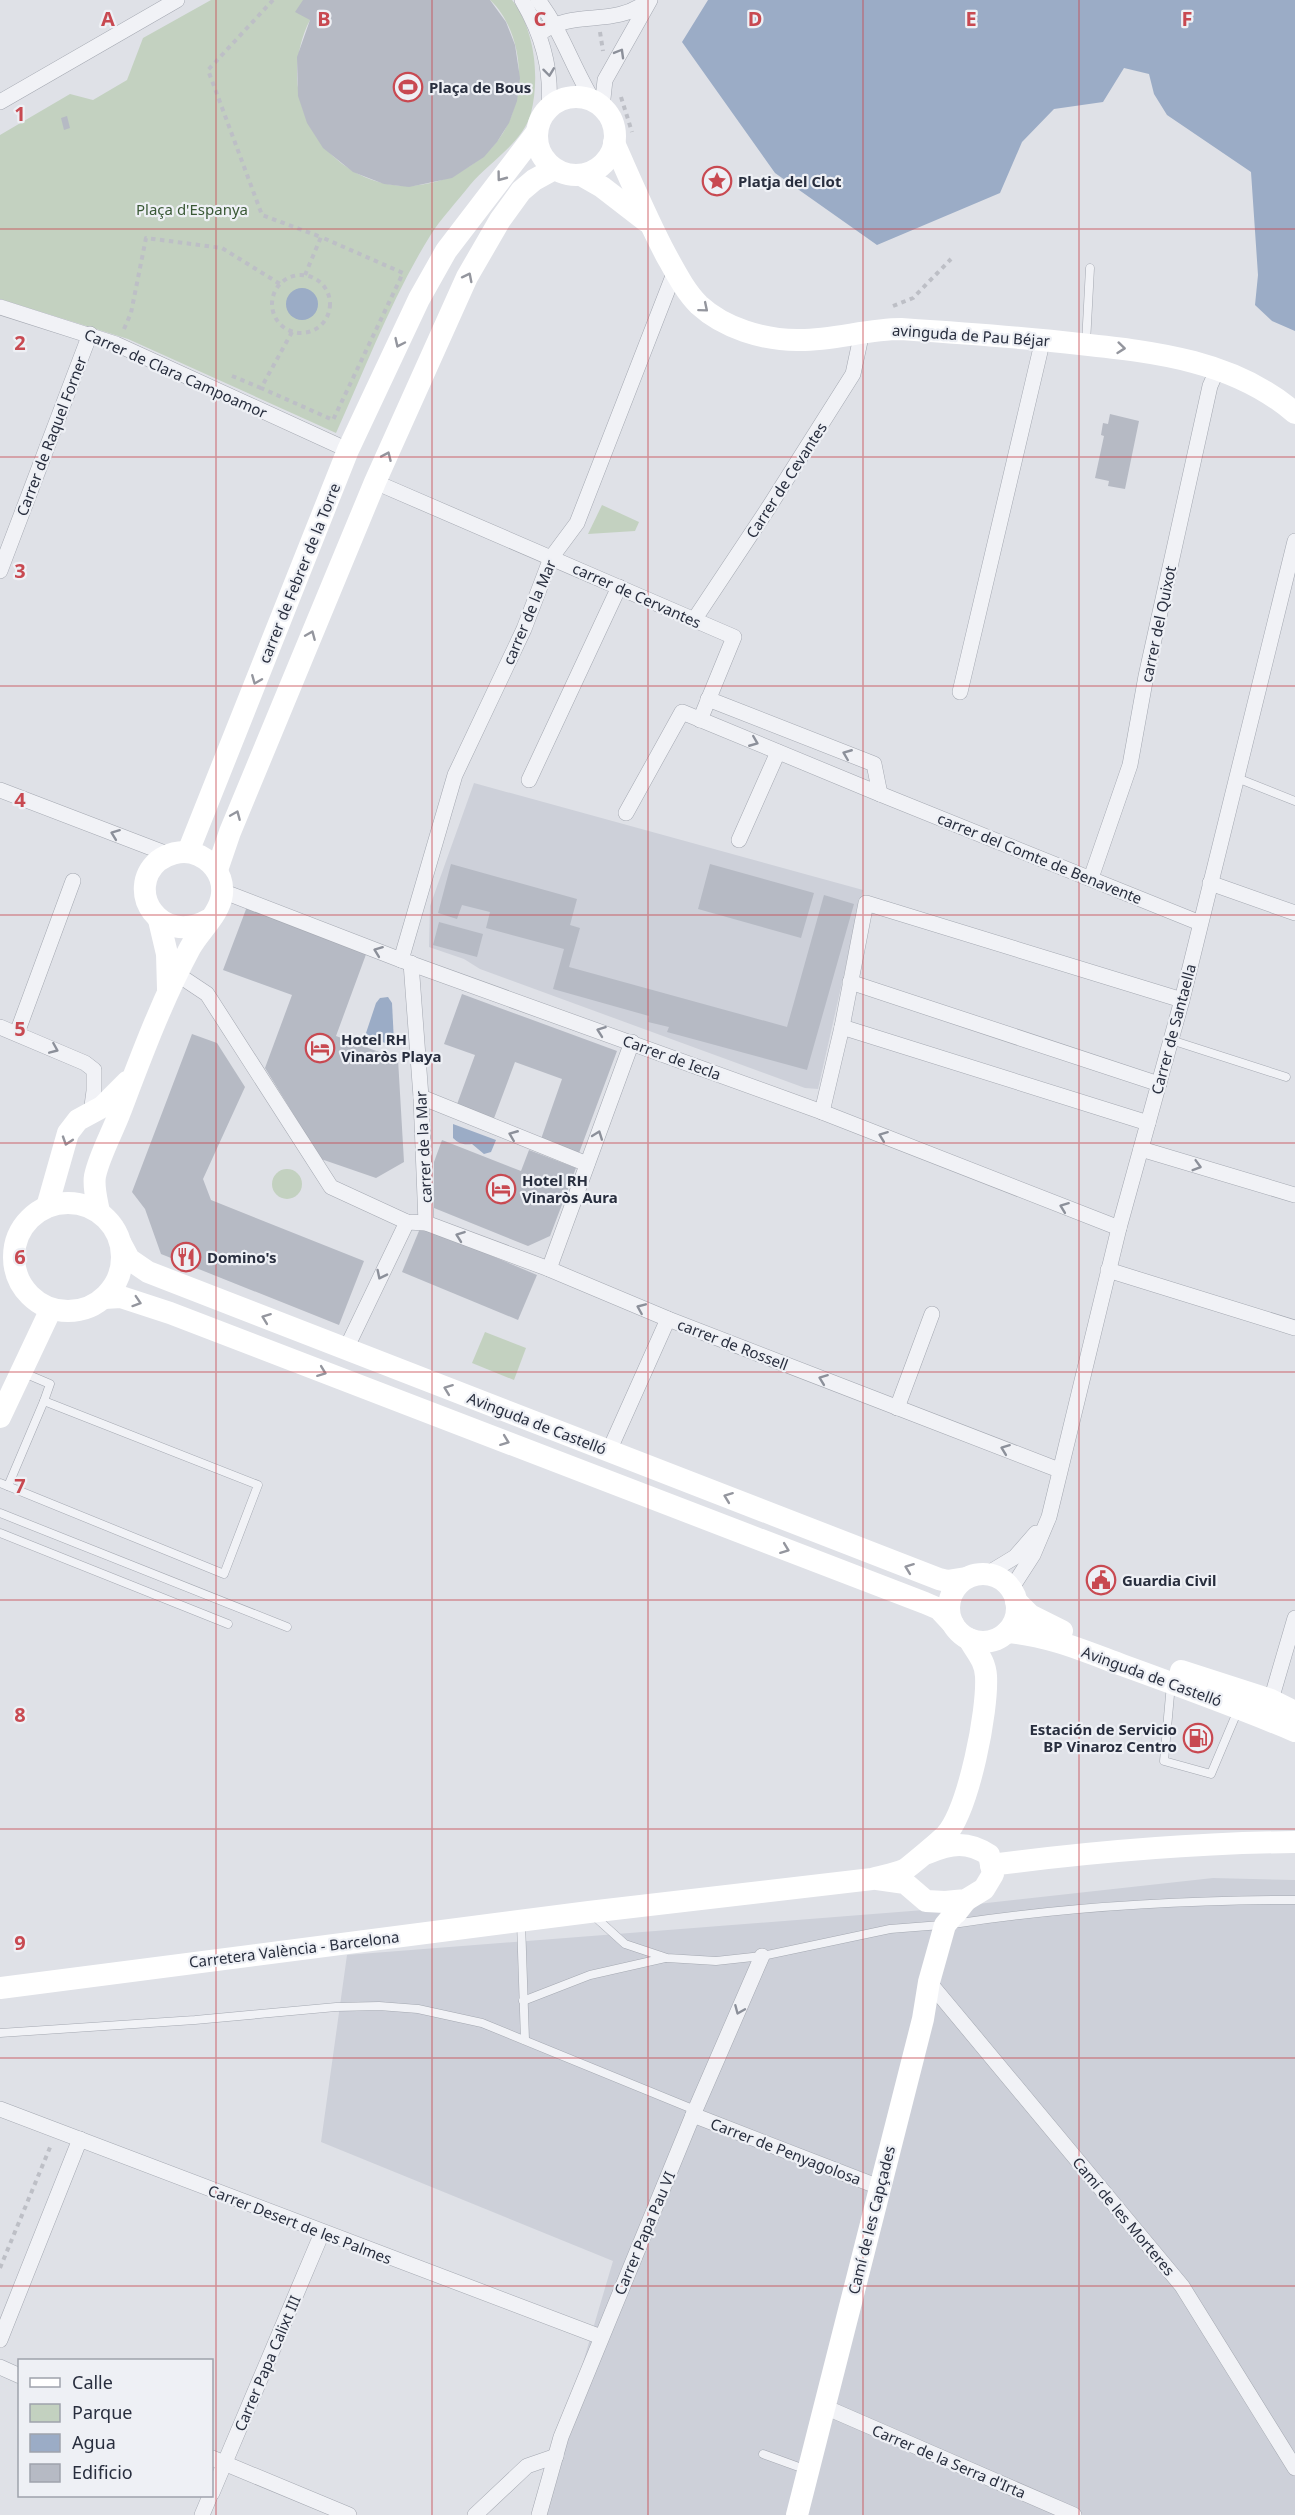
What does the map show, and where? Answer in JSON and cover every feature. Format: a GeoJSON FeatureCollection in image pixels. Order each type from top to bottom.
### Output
{"type":"FeatureCollection","features":[{"type":"Feature","properties":{"kind":"street"},"geometry":{"type":"LineString","coordinates":[[0,102],[177,0]]}},
{"type":"Feature","properties":{"kind":"street"},"geometry":{"type":"LineString","coordinates":[[522,0],[539,34],[549,69],[549,108]]}},
{"type":"Feature","properties":{"kind":"street"},"geometry":{"type":"LineString","coordinates":[[538,0],[554,23],[584,86],[598,105],[612,124],[623,142],[603,164],[581,175],[572,175],[554,169],[540,153],[537,132],[543,115],[559,101],[570,98],[583,98],[598,105]]}},
{"type":"Feature","properties":{"kind":"street"},"geometry":{"type":"LineString","coordinates":[[539,34],[554,23],[623,15],[634,11],[649,0]]}},
{"type":"Feature","properties":{"kind":"street"},"geometry":{"type":"LineString","coordinates":[[598,105],[605,80],[649,0]]}},
{"type":"Feature","properties":{"kind":"street","name":"carrer de Febrer de la Torre"},"geometry":{"type":"LineString","coordinates":[[179,853],[348,450],[419,299],[446,251],[537,132]]}},
{"type":"Feature","properties":{"kind":"street","name":"avinguda de Pau Béjar"},"geometry":{"type":"LineString","coordinates":[[623,142],[650,224],[675,271],[685,289],[699,305],[721,321],[746,331],[795,340],[902,329],[1043,339],[1141,350],[1181,357],[1218,368],[1260,388],[1295,413]]}},
{"type":"Feature","properties":{"kind":"street"},"geometry":{"type":"LineString","coordinates":[[99,1212],[95,1176],[173,984],[190,947],[216,912],[230,832],[375,482],[467,277],[500,220],[521,191],[534,180],[554,169]]}},
{"type":"Feature","properties":{"kind":"street","name":"avinguda de Pau Béjar"},"geometry":{"type":"LineString","coordinates":[[581,175],[602,187],[650,224]]}},
{"type":"Feature","properties":{"kind":"street","name":"carrer de la Mar"},"geometry":{"type":"LineString","coordinates":[[426,1223],[421,1097],[406,961],[455,775],[524,628],[551,558],[577,523],[675,271]]}},
{"type":"Feature","properties":{"kind":"street"},"geometry":{"type":"LineString","coordinates":[[419,299],[431,296],[442,299],[445,311],[443,330]]}},
{"type":"Feature","properties":{"kind":"street","name":"Carrer de Clara Campoamor"},"geometry":{"type":"LineString","coordinates":[[0,307],[116,344],[348,450]]}},
{"type":"Feature","properties":{"kind":"street","name":"Carrer de Cevantes"},"geometry":{"type":"LineString","coordinates":[[694,620],[768,510],[853,374],[862,332]]}},
{"type":"Feature","properties":{"kind":"street","name":"Carrer de Raquel Forner"},"geometry":{"type":"LineString","coordinates":[[0,571],[90,334]]}},
{"type":"Feature","properties":{"kind":"street"},"geometry":{"type":"LineString","coordinates":[[960,692],[1043,339]]}},
{"type":"Feature","properties":{"kind":"street","name":"carrer del Quixot"},"geometry":{"type":"LineString","coordinates":[[1091,878],[1130,765],[1151,653],[1210,386],[1218,368]]}},
{"type":"Feature","properties":{"kind":"street","name":"carrer de Cervantes"},"geometry":{"type":"LineString","coordinates":[[375,482],[734,637],[708,699]]}},
{"type":"Feature","properties":{"kind":"street","name":"Carrer de Santaella"},"geometry":{"type":"LineString","coordinates":[[1015,1597],[1013,1586],[1033,1555],[1049,1516],[1108,1269],[1182,1000],[1295,541]]}},
{"type":"Feature","properties":{"kind":"street"},"geometry":{"type":"LineString","coordinates":[[529,780],[619,587]]}},
{"type":"Feature","properties":{"kind":"street"},"geometry":{"type":"LineString","coordinates":[[626,813],[682,712],[700,720],[708,699],[874,764],[880,794]]}},
{"type":"Feature","properties":{"kind":"street","name":"carrer del Comte de Benavente"},"geometry":{"type":"LineString","coordinates":[[700,720],[1200,923]]}},
{"type":"Feature","properties":{"kind":"street"},"geometry":{"type":"LineString","coordinates":[[739,840],[778,752]]}},
{"type":"Feature","properties":{"kind":"street"},"geometry":{"type":"LineString","coordinates":[[0,790],[179,853],[199,855],[220,881]]}},
{"type":"Feature","properties":{"kind":"street"},"geometry":{"type":"LineString","coordinates":[[173,984],[159,920],[148,903],[146,884],[150,872],[158,861],[179,853]]}},
{"type":"Feature","properties":{"kind":"street"},"geometry":{"type":"LineString","coordinates":[[17,1033],[73,881]]}},
{"type":"Feature","properties":{"kind":"street","name":"Carrer de Iecla"},"geometry":{"type":"LineString","coordinates":[[220,881],[406,961],[822,1112],[1119,1228]]}},
{"type":"Feature","properties":{"kind":"street"},"geometry":{"type":"LineString","coordinates":[[1210,883],[1295,913]]}},
{"type":"Feature","properties":{"kind":"street"},"geometry":{"type":"LineString","coordinates":[[822,1112],[842,1027],[866,903],[1182,1000]]}},
{"type":"Feature","properties":{"kind":"street"},"geometry":{"type":"LineString","coordinates":[[159,920],[170,927],[184,929],[196,927],[208,920]]}},
{"type":"Feature","properties":{"kind":"street"},"geometry":{"type":"LineString","coordinates":[[850,982],[1159,1084]]}},
{"type":"Feature","properties":{"kind":"street"},"geometry":{"type":"LineString","coordinates":[[173,984],[207,994],[332,1187],[407,1222]]}},
{"type":"Feature","properties":{"kind":"street"},"geometry":{"type":"LineString","coordinates":[[0,1027],[86,1063],[94,1070],[91,1113]]}},
{"type":"Feature","properties":{"kind":"street"},"geometry":{"type":"LineString","coordinates":[[842,1027],[1148,1124]]}},
{"type":"Feature","properties":{"kind":"street"},"geometry":{"type":"LineString","coordinates":[[549,1269],[632,1042]]}},
{"type":"Feature","properties":{"kind":"street"},"geometry":{"type":"LineString","coordinates":[[47,1207],[68,1133],[78,1120],[119,1091],[136,1072]]}},
{"type":"Feature","properties":{"kind":"street"},"geometry":{"type":"LineString","coordinates":[[421,1097],[587,1164]]}},
{"type":"Feature","properties":{"kind":"street"},"geometry":{"type":"LineString","coordinates":[[1141,1149],[1295,1195]]}},
{"type":"Feature","properties":{"kind":"street"},"geometry":{"type":"LineString","coordinates":[[65,1203],[83,1204],[99,1212],[109,1221],[121,1244],[123,1259],[114,1287],[92,1306],[79,1310],[51,1309],[35,1300],[23,1287],[16,1270],[9,1231],[26,1223],[47,1207],[65,1203]]}},
{"type":"Feature","properties":{"kind":"street","name":"carrer de la Mar"},"geometry":{"type":"LineString","coordinates":[[346,1349],[407,1222]]}},
{"type":"Feature","properties":{"kind":"street","name":"carrer de Rossell"},"geometry":{"type":"LineString","coordinates":[[407,1222],[426,1223],[549,1269],[668,1319],[1059,1470]]}},
{"type":"Feature","properties":{"kind":"street","name":"Avinguda de Castelló"},"geometry":{"type":"LineString","coordinates":[[121,1244],[129,1259],[148,1272],[346,1349],[939,1579],[947,1581],[976,1576]]}},
{"type":"Feature","properties":{"kind":"street"},"geometry":{"type":"LineString","coordinates":[[1108,1269],[1295,1328]]}},
{"type":"Feature","properties":{"kind":"street","name":"Avinguda de Castelló"},"geometry":{"type":"LineString","coordinates":[[104,1298],[121,1297],[170,1313],[881,1586],[939,1609],[961,1632]]}},
{"type":"Feature","properties":{"kind":"street"},"geometry":{"type":"LineString","coordinates":[[0,1417],[51,1309]]}},
{"type":"Feature","properties":{"kind":"street"},"geometry":{"type":"LineString","coordinates":[[897,1408],[932,1314]]}},
{"type":"Feature","properties":{"kind":"street"},"geometry":{"type":"LineString","coordinates":[[609,1451],[668,1319]]}},
{"type":"Feature","properties":{"kind":"street","name":"Carrer de Santaella"},"geometry":{"type":"LineString","coordinates":[[976,1576],[1016,1557],[1049,1516]]}},
{"type":"Feature","properties":{"kind":"street"},"geometry":{"type":"LineString","coordinates":[[872,1879],[906,1869],[946,1834],[958,1814],[966,1790],[985,1708],[986,1675],[983,1659],[961,1632],[949,1612],[950,1600],[955,1588],[976,1576],[998,1577],[1007,1584],[1015,1597],[1017,1609],[1012,1625],[986,1675]]}},
{"type":"Feature","properties":{"kind":"street","name":"Avinguda de Castelló"},"geometry":{"type":"LineString","coordinates":[[1015,1597],[1030,1615],[1066,1632],[1240,1699],[1295,1731]]}},
{"type":"Feature","properties":{"kind":"street"},"geometry":{"type":"LineString","coordinates":[[1271,1700],[1295,1618]]}},
{"type":"Feature","properties":{"kind":"street"},"geometry":{"type":"LineString","coordinates":[[961,1632],[987,1642],[1006,1633]]}},
{"type":"Feature","properties":{"kind":"street","name":"Avinguda de Castelló"},"geometry":{"type":"LineString","coordinates":[[1006,1633],[1033,1634],[1171,1683],[1240,1699],[1271,1700],[1295,1712]]}},
{"type":"Feature","properties":{"kind":"street"},"geometry":{"type":"LineString","coordinates":[[872,1879],[905,1883],[933,1905],[942,1917],[955,1913],[984,1889],[993,1874],[989,1856],[975,1845],[969,1831],[966,1790]]}},
{"type":"Feature","properties":{"kind":"street"},"geometry":{"type":"LineString","coordinates":[[991,1865],[1188,1844],[1295,1842]]}},
{"type":"Feature","properties":{"kind":"street"},"geometry":{"type":"LineString","coordinates":[[918,1857],[946,1846],[975,1845]]}},
{"type":"Feature","properties":{"kind":"street","name":"Carretera València - Barcelona"},"geometry":{"type":"LineString","coordinates":[[0,1988],[589,1912],[872,1879]]}},
{"type":"Feature","properties":{"kind":"street","name":"Camí de les Capçades"},"geometry":{"type":"LineString","coordinates":[[797,2515],[923,2019],[929,1982],[955,1913]]}},
{"type":"Feature","properties":{"kind":"street","name":"Carrer Papa Pau VI"},"geometry":{"type":"LineString","coordinates":[[539,2515],[561,2437],[694,2113],[762,1956]]}},
{"type":"Feature","properties":{"kind":"street","name":"Camí de les Morteres"},"geometry":{"type":"LineString","coordinates":[[929,1982],[1182,2286],[1295,2468]]}},
{"type":"Feature","properties":{"kind":"street","name":"Carrer Desert de les Palmes"},"geometry":{"type":"LineString","coordinates":[[0,2109],[77,2147],[322,2233],[601,2337]]}},
{"type":"Feature","properties":{"kind":"street","name":"Carrer de Penyagolosa"},"geometry":{"type":"LineString","coordinates":[[694,2113],[879,2187]]}},
{"type":"Feature","properties":{"kind":"street"},"geometry":{"type":"LineString","coordinates":[[0,2340],[77,2147]]}},
{"type":"Feature","properties":{"kind":"street","name":"Carrer Papa Calixt III"},"geometry":{"type":"LineString","coordinates":[[213,2484],[218,2460],[322,2233]]}},
{"type":"Feature","properties":{"kind":"street"},"geometry":{"type":"LineString","coordinates":[[0,2367],[18,2375]]}},
{"type":"Feature","properties":{"kind":"street","name":"Carrer de la Serra d'Irta"},"geometry":{"type":"LineString","coordinates":[[825,2407],[1074,2515]]}},
{"type":"Feature","properties":{"kind":"street"},"geometry":{"type":"LineString","coordinates":[[475,2515],[527,2466],[556,2456]]}},
{"type":"Feature","properties":{"kind":"street"},"geometry":{"type":"LineString","coordinates":[[218,2460],[349,2515]]}},
{"type":"Feature","properties":{"kind":"street","name":"Carrer Papa Calixt III"},"geometry":{"type":"LineString","coordinates":[[202,2515],[210,2497]]}},
{"type":"Feature","properties":{"kind":"lane"},"geometry":{"type":"LineString","coordinates":[[1086,344],[1090,268]]}},
{"type":"Feature","properties":{"kind":"lane"},"geometry":{"type":"LineString","coordinates":[[1237,778],[1295,801]]}},
{"type":"Feature","properties":{"kind":"lane"},"geometry":{"type":"LineString","coordinates":[[1171,1040],[1286,1077]]}},
{"type":"Feature","properties":{"kind":"lane"},"geometry":{"type":"LineString","coordinates":[[21,1372],[50,1384],[4,1485],[224,1574],[258,1485],[44,1401]]}},
{"type":"Feature","properties":{"kind":"lane"},"geometry":{"type":"LineString","coordinates":[[0,1513],[287,1627]]}},
{"type":"Feature","properties":{"kind":"lane"},"geometry":{"type":"LineString","coordinates":[[0,1533],[228,1624]]}},
{"type":"Feature","properties":{"kind":"lane"},"geometry":{"type":"LineString","coordinates":[[1171,1683],[1164,1761],[1211,1774],[1240,1699]]}},
{"type":"Feature","properties":{"kind":"lane"},"geometry":{"type":"LineString","coordinates":[[589,1912],[625,1944],[667,1958],[716,1961],[762,1956],[955,1913],[1036,1911],[1216,1900],[1295,1900]]}},
{"type":"Feature","properties":{"kind":"lane"},"geometry":{"type":"LineString","coordinates":[[521,1921],[525,2040]]}},
{"type":"Feature","properties":{"kind":"lane"},"geometry":{"type":"LineString","coordinates":[[523,2001],[591,1976],[667,1958]]}},
{"type":"Feature","properties":{"kind":"lane"},"geometry":{"type":"LineString","coordinates":[[0,2033],[195,2020],[336,2007],[379,2006],[418,2009],[482,2023],[694,2113]]}},
{"type":"Feature","properties":{"kind":"lane"},"geometry":{"type":"LineString","coordinates":[[763,2454],[809,2471]]}},
{"type":"Feature","properties":{"kind":"path"},"geometry":{"type":"LineString","coordinates":[[229,374],[333,420],[403,273],[321,237],[262,215],[208,70],[273,0]]}},
{"type":"Feature","properties":{"kind":"path"},"geometry":{"type":"LineString","coordinates":[[599,18],[601,49],[621,76],[621,95],[631,124],[623,142]]}},
{"type":"Feature","properties":{"kind":"path"},"geometry":{"type":"LineString","coordinates":[[305,275],[321,237]]}},
{"type":"Feature","properties":{"kind":"path"},"geometry":{"type":"LineString","coordinates":[[134,333],[123,328],[131,314],[146,238],[222,248],[280,284]]}},
{"type":"Feature","properties":{"kind":"path"},"geometry":{"type":"LineString","coordinates":[[893,306],[913,298],[951,259]]}},
{"type":"Feature","properties":{"kind":"path"},"geometry":{"type":"LineString","coordinates":[[305,275],[322,283],[328,291],[330,311],[320,327],[311,332],[291,332],[283,327],[273,311],[274,292],[280,284],[287,278],[305,275]]}},
{"type":"Feature","properties":{"kind":"path"},"geometry":{"type":"LineString","coordinates":[[261,388],[291,332]]}},
{"type":"Feature","properties":{"kind":"path"},"geometry":{"type":"LineString","coordinates":[[0,2268],[50,2145],[77,2147]]}},
{"type":"Feature","properties":{"kind":"shaded area"},"geometry":{"type":"Polygon","coordinates":[[[474,783],[863,890],[818,1089],[805,1088],[480,969],[464,959],[429,947],[430,906],[474,783]]]}},
{"type":"Feature","properties":{"kind":"shaded area"},"geometry":{"type":"Polygon","coordinates":[[[1213,1878],[1295,1880],[1295,2515],[538,2515],[613,2261],[321,2142],[347,1955],[924,1910],[1213,1878]]]}},
{"type":"Feature","properties":{"kind":"green space","name":"Plaça d'Espanya"},"geometry":{"type":"Polygon","coordinates":[[[211,0],[325,0],[307,26],[297,64],[300,101],[314,133],[336,159],[365,177],[398,185],[434,182],[470,166],[489,151],[503,133],[513,112],[519,77],[517,53],[510,29],[490,0],[512,0],[526,25],[534,54],[535,70],[534,99],[527,124],[513,143],[470,185],[430,236],[391,308],[336,433],[128,339],[0,299],[0,135],[70,94],[93,100],[127,80],[143,38],[211,0]]]}},
{"type":"Feature","properties":{"kind":"green space"},"geometry":{"type":"Polygon","coordinates":[[[602,505],[639,522],[635,531],[588,534],[602,505]]]}},
{"type":"Feature","properties":{"kind":"green space"},"geometry":{"type":"Polygon","coordinates":[[[287,1169],[297,1174],[302,1184],[297,1194],[287,1199],[277,1194],[272,1184],[277,1174],[287,1169]]]}},
{"type":"Feature","properties":{"kind":"green space"},"geometry":{"type":"Polygon","coordinates":[[[485,1332],[526,1348],[514,1380],[472,1363],[485,1332]]]}},
{"type":"Feature","properties":{"kind":"water"},"geometry":{"type":"Polygon","coordinates":[[[708,0],[1295,0],[1295,331],[1272,321],[1255,305],[1258,275],[1251,172],[1167,115],[1154,94],[1149,74],[1124,68],[1103,102],[1054,109],[1022,142],[1000,193],[877,245],[775,173],[682,42],[708,0]]]}},
{"type":"Feature","properties":{"kind":"water"},"geometry":{"type":"Polygon","coordinates":[[[302,288],[314,292],[318,304],[314,316],[302,320],[290,316],[286,304],[290,292],[302,288]]]}},
{"type":"Feature","properties":{"kind":"water"},"geometry":{"type":"Polygon","coordinates":[[[388,997],[392,1003],[394,1042],[388,1044],[365,1036],[376,1003],[380,998],[388,997]]]}},
{"type":"Feature","properties":{"kind":"water"},"geometry":{"type":"Polygon","coordinates":[[[453,1124],[496,1140],[491,1152],[484,1154],[472,1144],[462,1144],[455,1140],[453,1124]]]}},
{"type":"Feature","properties":{"kind":"building","name":"Plaça de Bous"},"geometry":{"type":"Polygon","coordinates":[[[303,0],[490,0],[506,22],[515,45],[520,78],[517,101],[509,123],[497,142],[484,157],[452,178],[409,187],[384,184],[353,172],[323,148],[307,123],[298,96],[297,57],[310,20],[295,12],[303,0]]]}},
{"type":"Feature","properties":{"kind":"building"},"geometry":{"type":"Polygon","coordinates":[[[67,116],[70,128],[64,130],[61,118],[67,116]]]}},
{"type":"Feature","properties":{"kind":"building"},"geometry":{"type":"Polygon","coordinates":[[[1110,414],[1139,421],[1125,489],[1108,486],[1109,481],[1095,478],[1104,436],[1101,435],[1103,423],[1108,424],[1110,414]]]}},
{"type":"Feature","properties":{"kind":"building"},"geometry":{"type":"Polygon","coordinates":[[[451,864],[577,899],[570,925],[580,928],[569,967],[787,1027],[824,895],[854,904],[807,1070],[667,1032],[669,1027],[648,1022],[649,1016],[553,989],[564,949],[486,928],[490,912],[462,905],[457,919],[438,913],[451,864]]]}},
{"type":"Feature","properties":{"kind":"building"},"geometry":{"type":"Polygon","coordinates":[[[710,864],[814,893],[801,938],[698,909],[710,864]]]}},
{"type":"Feature","properties":{"kind":"building","name":"Hotel RH Vinaròs Playa"},"geometry":{"type":"Polygon","coordinates":[[[248,904],[368,949],[336,1036],[398,1059],[404,1162],[376,1178],[321,1159],[265,1068],[292,995],[223,970],[248,904]]]}},
{"type":"Feature","properties":{"kind":"building"},"geometry":{"type":"Polygon","coordinates":[[[439,922],[483,934],[477,957],[433,945],[439,922]]]}},
{"type":"Feature","properties":{"kind":"building"},"geometry":{"type":"Polygon","coordinates":[[[462,994],[617,1051],[579,1153],[541,1139],[562,1079],[515,1062],[493,1121],[456,1107],[475,1055],[444,1044],[462,994]]]}},
{"type":"Feature","properties":{"kind":"building"},"geometry":{"type":"Polygon","coordinates":[[[192,1034],[217,1043],[245,1087],[203,1179],[211,1200],[364,1261],[339,1325],[161,1254],[145,1209],[132,1192],[192,1034]]]}},
{"type":"Feature","properties":{"kind":"building","name":"Hotel RH Vinaròs Aura"},"geometry":{"type":"Polygon","coordinates":[[[442,1140],[521,1171],[529,1150],[576,1168],[550,1236],[528,1246],[434,1208],[434,1162],[442,1140]]]}},
{"type":"Feature","properties":{"kind":"building"},"geometry":{"type":"Polygon","coordinates":[[[421,1226],[537,1275],[518,1320],[402,1272],[421,1226]]]}},
{"type":"Feature","properties":{"kind":"place","name":"Plaça de Bous"},"geometry":{"type":"Point","coordinates":[408,87]}},
{"type":"Feature","properties":{"kind":"place","name":"Platja del Clot"},"geometry":{"type":"Point","coordinates":[717,181]}},
{"type":"Feature","properties":{"kind":"place","name":"Hotel RH Vinaròs Playa"},"geometry":{"type":"Point","coordinates":[320,1048]}},
{"type":"Feature","properties":{"kind":"place","name":"Hotel RH Vinaròs Aura"},"geometry":{"type":"Point","coordinates":[501,1189]}},
{"type":"Feature","properties":{"kind":"place","name":"Domino's"},"geometry":{"type":"Point","coordinates":[186,1257]}},
{"type":"Feature","properties":{"kind":"place","name":"Guardia Civil"},"geometry":{"type":"Point","coordinates":[1101,1580]}},
{"type":"Feature","properties":{"kind":"place","name":"Estación de Servicio BP Vinaroz Centro"},"geometry":{"type":"Point","coordinates":[1198,1738]}}]}
